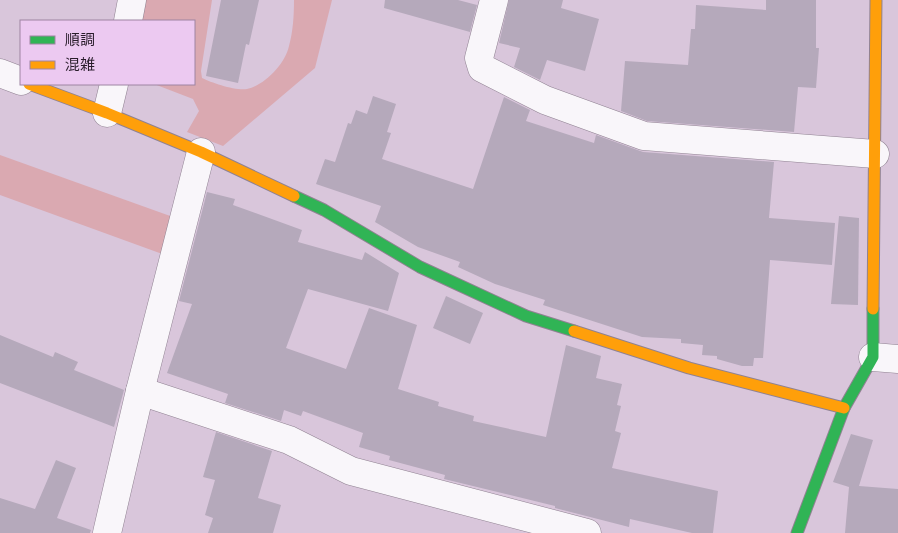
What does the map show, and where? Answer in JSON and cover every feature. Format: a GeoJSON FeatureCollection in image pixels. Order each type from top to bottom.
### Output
{"type":"FeatureCollection","features":[{"type":"Feature","properties":{"kind":"street"},"geometry":{"type":"LineString","coordinates":[[128,20],[132,0]]}},
{"type":"Feature","properties":{"kind":"street"},"geometry":{"type":"LineString","coordinates":[[494,0],[479,58],[482,68],[545,100],[644,136],[875,154]]}},
{"type":"Feature","properties":{"kind":"street"},"geometry":{"type":"LineString","coordinates":[[797,533],[844,408],[886,358],[875,154],[876,0]]}},
{"type":"Feature","properties":{"kind":"street"},"geometry":{"type":"LineString","coordinates":[[0,73],[20,81]]}},
{"type":"Feature","properties":{"kind":"street"},"geometry":{"type":"LineString","coordinates":[[32,85],[107,113],[201,152],[324,210],[420,267],[526,316],[689,368],[844,408]]}},
{"type":"Feature","properties":{"kind":"street"},"geometry":{"type":"LineString","coordinates":[[107,113],[114,85]]}},
{"type":"Feature","properties":{"kind":"street"},"geometry":{"type":"LineString","coordinates":[[107,533],[140,391],[201,152]]}},
{"type":"Feature","properties":{"kind":"street"},"geometry":{"type":"LineString","coordinates":[[140,391],[289,440],[351,471],[587,533]]}},
{"type":"Feature","properties":{"kind":"shaded area"},"geometry":{"type":"Polygon","coordinates":[[[141,0],[212,0],[201,71],[202,78],[224,86],[247,89],[261,83],[273,73],[287,53],[291,35],[294,0],[332,0],[315,68],[223,146],[187,132],[199,111],[193,99],[157,85],[195,85],[195,20],[136,20],[141,0]]]}},
{"type":"Feature","properties":{"kind":"shaded area"},"geometry":{"type":"Polygon","coordinates":[[[0,155],[173,217],[165,255],[0,195],[0,155]]]}},
{"type":"Feature","properties":{"kind":"building"},"geometry":{"type":"Polygon","coordinates":[[[221,0],[259,0],[249,45],[246,44],[238,83],[206,76],[221,0]]]}},
{"type":"Feature","properties":{"kind":"building"},"geometry":{"type":"Polygon","coordinates":[[[385,0],[458,0],[477,5],[470,32],[384,8],[385,0]]]}},
{"type":"Feature","properties":{"kind":"building"},"geometry":{"type":"Polygon","coordinates":[[[509,0],[563,0],[561,8],[599,19],[585,71],[547,60],[540,80],[514,67],[520,48],[499,43],[509,0]]]}},
{"type":"Feature","properties":{"kind":"building"},"geometry":{"type":"Polygon","coordinates":[[[766,0],[816,0],[816,48],[819,48],[816,88],[798,87],[794,132],[647,121],[621,111],[625,61],[688,65],[691,29],[695,29],[696,5],[766,10],[766,0]]]}},
{"type":"Feature","properties":{"kind":"building"},"geometry":{"type":"Polygon","coordinates":[[[373,96],[396,104],[387,132],[391,133],[382,159],[473,189],[504,97],[530,110],[526,121],[594,143],[596,135],[643,152],[774,162],[769,218],[835,223],[832,265],[770,260],[763,358],[754,358],[753,366],[742,366],[717,359],[717,356],[702,355],[703,345],[681,343],[681,339],[642,337],[543,305],[545,300],[495,284],[458,267],[460,262],[418,247],[375,222],[381,206],[316,184],[325,159],[335,162],[348,123],[351,124],[356,110],[367,114],[373,96]]]}},
{"type":"Feature","properties":{"kind":"building"},"geometry":{"type":"Polygon","coordinates":[[[207,192],[235,199],[233,205],[302,230],[298,242],[362,260],[365,252],[399,273],[388,311],[308,289],[286,348],[346,369],[369,308],[417,325],[398,389],[439,402],[438,406],[474,416],[473,421],[546,437],[566,345],[601,356],[596,378],[622,384],[617,405],[621,406],[615,431],[621,433],[612,468],[718,491],[713,533],[692,533],[630,519],[629,527],[555,508],[555,506],[444,479],[445,475],[389,460],[390,456],[359,447],[363,433],[303,411],[301,416],[284,410],[281,421],[225,403],[228,394],[167,373],[192,304],[179,301],[207,192]]]}},
{"type":"Feature","properties":{"kind":"building"},"geometry":{"type":"Polygon","coordinates":[[[839,216],[859,218],[858,305],[831,304],[839,216]]]}},
{"type":"Feature","properties":{"kind":"building"},"geometry":{"type":"Polygon","coordinates":[[[446,296],[483,313],[470,344],[433,328],[446,296]]]}},
{"type":"Feature","properties":{"kind":"building"},"geometry":{"type":"Polygon","coordinates":[[[0,335],[53,357],[55,352],[78,362],[74,370],[124,390],[114,427],[0,383],[0,335]]]}},
{"type":"Feature","properties":{"kind":"building"},"geometry":{"type":"Polygon","coordinates":[[[216,432],[272,451],[258,498],[281,505],[273,533],[208,533],[213,518],[205,515],[215,480],[203,477],[216,432]]]}},
{"type":"Feature","properties":{"kind":"building"},"geometry":{"type":"Polygon","coordinates":[[[851,434],[873,440],[859,486],[898,489],[898,533],[845,533],[849,487],[833,482],[851,434]]]}},
{"type":"Feature","properties":{"kind":"building"},"geometry":{"type":"Polygon","coordinates":[[[56,460],[76,468],[57,518],[91,530],[90,533],[0,533],[0,498],[35,509],[56,460]]]}},
{"type":"Feature","properties":{"kind":"traffic: fast"},"geometry":{"type":"LineString","coordinates":[[294,196],[324,210],[420,267],[526,316],[574,331]]}},
{"type":"Feature","properties":{"kind":"traffic: fast"},"geometry":{"type":"LineString","coordinates":[[797,533],[844,408],[873,357],[873,309]]}},
{"type":"Feature","properties":{"kind":"traffic: slow"},"geometry":{"type":"LineString","coordinates":[[873,309],[876,0]]}},
{"type":"Feature","properties":{"kind":"traffic: slow"},"geometry":{"type":"LineString","coordinates":[[32,85],[107,113],[201,152],[294,196]]}},
{"type":"Feature","properties":{"kind":"traffic: slow"},"geometry":{"type":"LineString","coordinates":[[574,331],[689,368],[844,408]]}}]}
